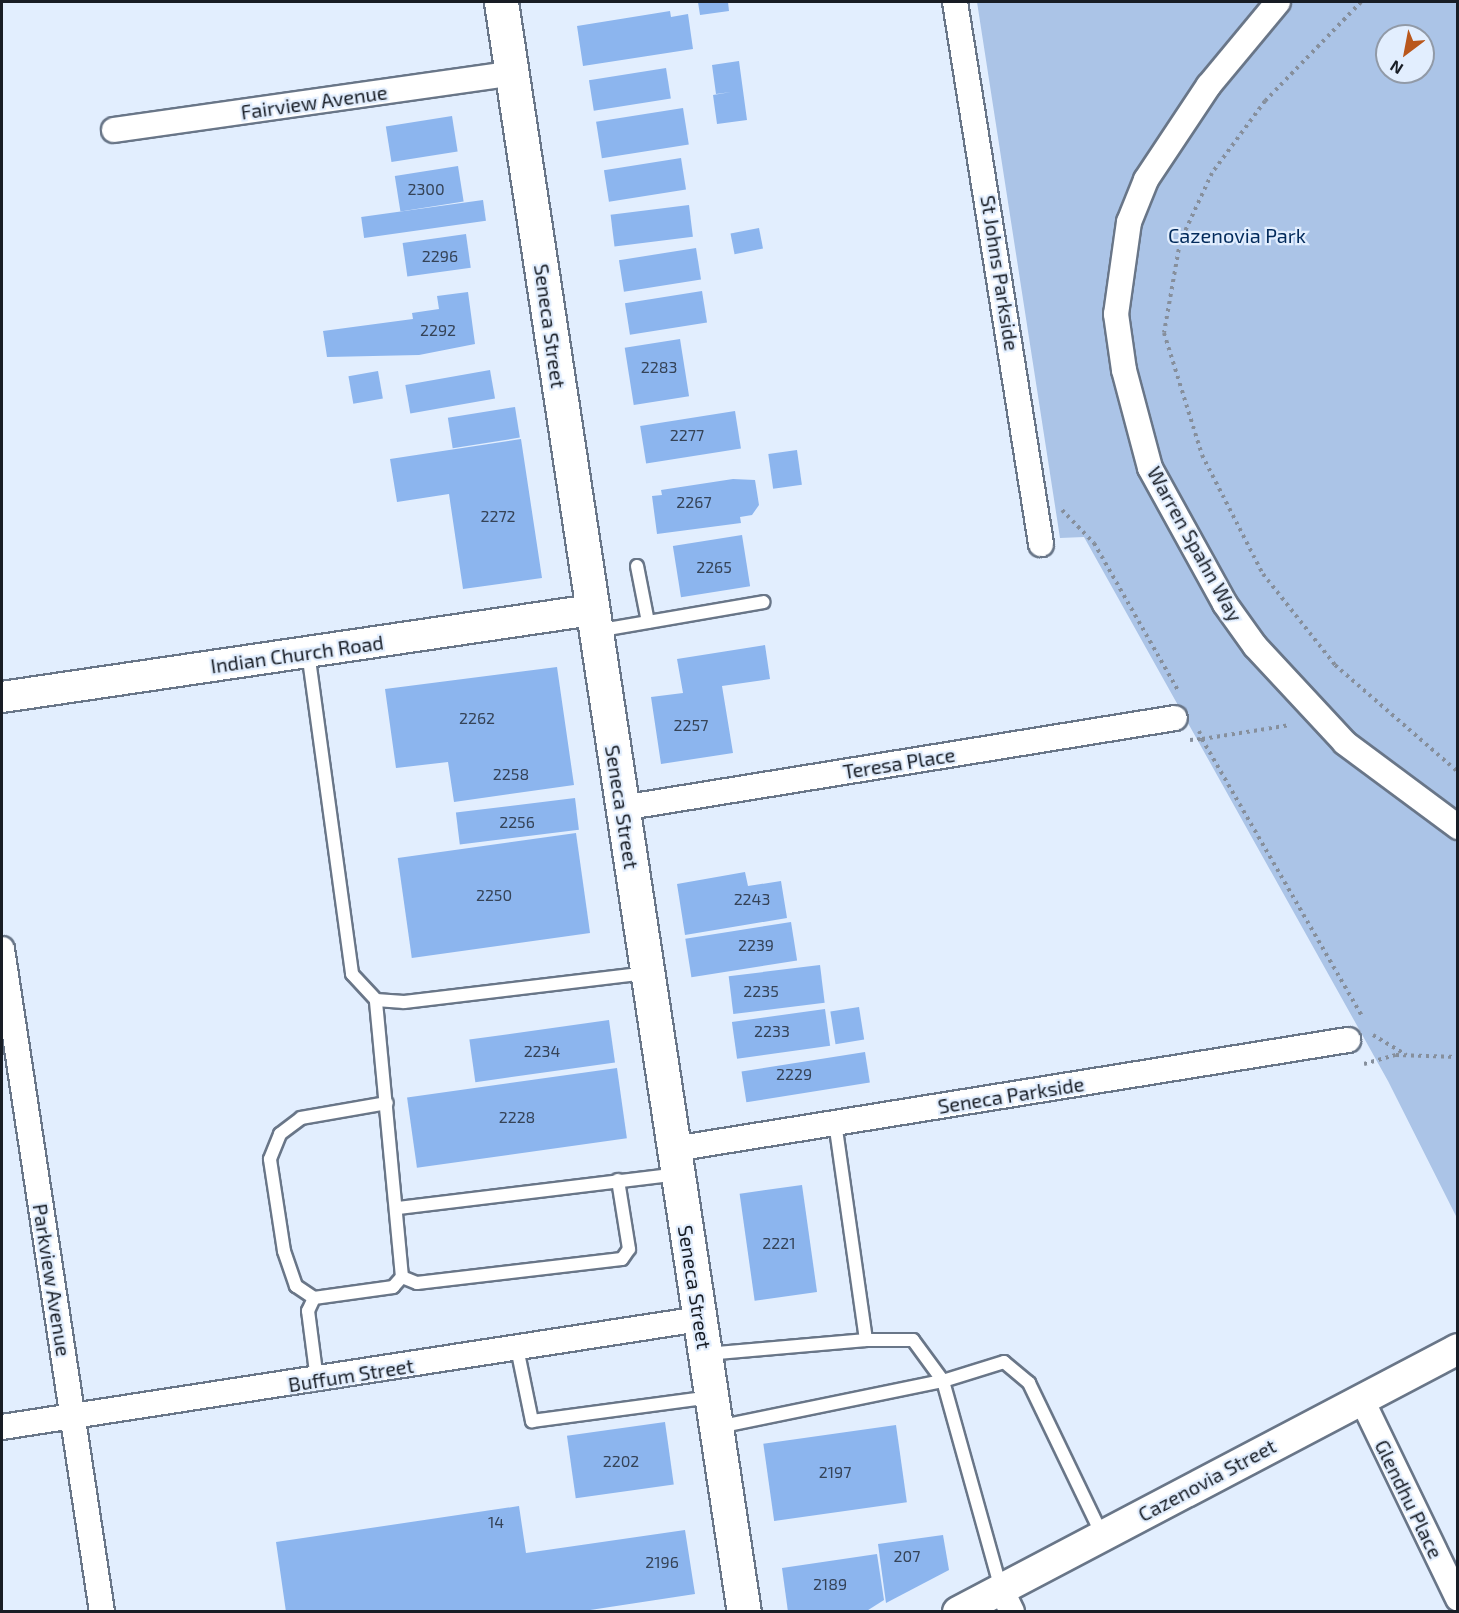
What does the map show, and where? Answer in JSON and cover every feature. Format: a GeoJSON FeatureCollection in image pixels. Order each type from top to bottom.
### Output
{"type":"FeatureCollection","features":[{"type":"Feature","properties":{"kind":"main road","name":"Seneca Street"},"geometry":{"type":"LineString","coordinates":[[501,2],[744,1611]]}},
{"type":"Feature","properties":{"kind":"street","name":"St Johns Parkside"},"geometry":{"type":"LineString","coordinates":[[955,2],[1041,544]]}},
{"type":"Feature","properties":{"kind":"street","name":"Warren Spahn Way"},"geometry":{"type":"LineString","coordinates":[[1278,2],[1209,85],[1146,180],[1133,211],[1116,314],[1124,370],[1150,468],[1219,595],[1256,646],[1345,743],[1458,827]]}},
{"type":"Feature","properties":{"kind":"street","name":"Fairview Avenue"},"geometry":{"type":"LineString","coordinates":[[114,130],[513,73]]}},
{"type":"Feature","properties":{"kind":"street","name":"Indian Church Road"},"geometry":{"type":"LineString","coordinates":[[2,697],[308,652],[594,621]]}},
{"type":"Feature","properties":{"kind":"street","name":"Teresa Place"},"geometry":{"type":"LineString","coordinates":[[622,808],[1185,714]]}},
{"type":"Feature","properties":{"kind":"street","name":"Parkview Avenue"},"geometry":{"type":"LineString","coordinates":[[2,949],[102,1611]]}},
{"type":"Feature","properties":{"kind":"street","name":"Seneca Parkside"},"geometry":{"type":"LineString","coordinates":[[676,1162],[835,1124],[1348,1040]]}},
{"type":"Feature","properties":{"kind":"street","name":"Buffum Street"},"geometry":{"type":"LineString","coordinates":[[2,1428],[700,1319]]}},
{"type":"Feature","properties":{"kind":"street","name":"Cazenovia Street"},"geometry":{"type":"LineString","coordinates":[[958,1611],[1006,1600],[1102,1535],[1458,1349]]}},
{"type":"Feature","properties":{"kind":"street","name":"Glendhu Place"},"geometry":{"type":"LineString","coordinates":[[1361,1398],[1458,1599]]}},
{"type":"Feature","properties":{"kind":"lane"},"geometry":{"type":"LineString","coordinates":[[637,566],[648,622]]}},
{"type":"Feature","properties":{"kind":"lane"},"geometry":{"type":"LineString","coordinates":[[594,621],[648,622],[764,602]]}},
{"type":"Feature","properties":{"kind":"lane"},"geometry":{"type":"LineString","coordinates":[[308,652],[352,974],[376,1000],[387,1104],[398,1208],[402,1277],[393,1287],[314,1299],[296,1286],[284,1251],[270,1159],[280,1134],[301,1118],[387,1104]]}},
{"type":"Feature","properties":{"kind":"lane"},"geometry":{"type":"LineString","coordinates":[[376,1000],[404,1002],[647,973]]}},
{"type":"Feature","properties":{"kind":"lane"},"geometry":{"type":"LineString","coordinates":[[835,1124],[866,1340]]}},
{"type":"Feature","properties":{"kind":"lane"},"geometry":{"type":"LineString","coordinates":[[398,1208],[618,1180],[676,1162]]}},
{"type":"Feature","properties":{"kind":"lane"},"geometry":{"type":"LineString","coordinates":[[402,1277],[417,1283],[622,1259],[629,1249],[618,1180]]}},
{"type":"Feature","properties":{"kind":"lane"},"geometry":{"type":"LineString","coordinates":[[314,1299],[308,1311],[316,1380]]}},
{"type":"Feature","properties":{"kind":"lane"},"geometry":{"type":"LineString","coordinates":[[706,1354],[866,1340],[913,1340],[943,1382],[1006,1600]]}},
{"type":"Feature","properties":{"kind":"lane"},"geometry":{"type":"LineString","coordinates":[[517,1348],[532,1421],[714,1412],[904,1393],[1004,1362],[1029,1383],[1102,1535]]}},
{"type":"Feature","properties":{"kind":"path"},"geometry":{"type":"LineString","coordinates":[[1361,2],[1265,101],[1212,173],[1180,243],[1164,333],[1202,455],[1263,574],[1335,665],[1458,772]]}},
{"type":"Feature","properties":{"kind":"path"},"geometry":{"type":"LineString","coordinates":[[1032,488],[1094,543],[1185,714],[1202,739],[1373,1035],[1406,1055]]}},
{"type":"Feature","properties":{"kind":"path"},"geometry":{"type":"LineString","coordinates":[[1202,739],[1293,724]]}},
{"type":"Feature","properties":{"kind":"path"},"geometry":{"type":"LineString","coordinates":[[1348,1040],[1357,1065],[1406,1055],[1458,1057]]}},
{"type":"Feature","properties":{"kind":"green space","name":"Cazenovia Park"},"geometry":{"type":"Polygon","coordinates":[[[977,2],[1457,2],[1457,1218],[1388,1081],[1084,537],[1060,538],[977,2]]]}},
{"type":"Feature","properties":{"kind":"building"},"geometry":{"type":"Polygon","coordinates":[[[698,2],[728,2],[729,11],[700,15],[698,2]]]}},
{"type":"Feature","properties":{"kind":"building"},"geometry":{"type":"Polygon","coordinates":[[[670,11],[671,17],[688,14],[693,49],[583,66],[577,26],[670,11]]]}},
{"type":"Feature","properties":{"kind":"building"},"geometry":{"type":"Polygon","coordinates":[[[739,61],[747,120],[717,124],[713,95],[731,92],[716,94],[712,65],[739,61]]]}},
{"type":"Feature","properties":{"kind":"building"},"geometry":{"type":"Polygon","coordinates":[[[666,68],[671,99],[594,111],[589,80],[666,68]]]}},
{"type":"Feature","properties":{"kind":"building"},"geometry":{"type":"Polygon","coordinates":[[[683,108],[689,145],[602,158],[596,122],[683,108]]]}},
{"type":"Feature","properties":{"kind":"building"},"geometry":{"type":"Polygon","coordinates":[[[452,116],[458,152],[391,162],[386,126],[452,116]]]}},
{"type":"Feature","properties":{"kind":"building"},"geometry":{"type":"Polygon","coordinates":[[[681,158],[686,190],[609,202],[604,170],[681,158]]]}},
{"type":"Feature","properties":{"kind":"building"},"geometry":{"type":"Polygon","coordinates":[[[458,166],[464,202],[400,212],[395,176],[458,166]]]}},
{"type":"Feature","properties":{"kind":"building"},"geometry":{"type":"Polygon","coordinates":[[[483,200],[486,221],[364,238],[361,217],[483,200]]]}},
{"type":"Feature","properties":{"kind":"building"},"geometry":{"type":"Polygon","coordinates":[[[689,205],[693,237],[614,246],[611,215],[689,205]]]}},
{"type":"Feature","properties":{"kind":"building"},"geometry":{"type":"Polygon","coordinates":[[[759,228],[763,249],[735,254],[731,234],[759,228]]]}},
{"type":"Feature","properties":{"kind":"building"},"geometry":{"type":"Polygon","coordinates":[[[466,234],[471,268],[407,277],[403,243],[466,234]]]}},
{"type":"Feature","properties":{"kind":"building"},"geometry":{"type":"Polygon","coordinates":[[[696,248],[701,280],[624,292],[619,260],[696,248]]]}},
{"type":"Feature","properties":{"kind":"building"},"geometry":{"type":"Polygon","coordinates":[[[702,291],[707,323],[630,335],[625,303],[702,291]]]}},
{"type":"Feature","properties":{"kind":"building"},"geometry":{"type":"Polygon","coordinates":[[[468,292],[475,344],[419,355],[327,357],[323,331],[413,319],[412,313],[439,309],[437,296],[468,292]]]}},
{"type":"Feature","properties":{"kind":"building"},"geometry":{"type":"Polygon","coordinates":[[[680,339],[689,396],[634,405],[625,348],[680,339]]]}},
{"type":"Feature","properties":{"kind":"building"},"geometry":{"type":"Polygon","coordinates":[[[490,370],[495,399],[410,413],[405,385],[490,370]]]}},
{"type":"Feature","properties":{"kind":"building"},"geometry":{"type":"Polygon","coordinates":[[[378,371],[383,399],[353,404],[348,376],[378,371]]]}},
{"type":"Feature","properties":{"kind":"building"},"geometry":{"type":"Polygon","coordinates":[[[515,407],[520,438],[453,448],[448,418],[515,407]]]}},
{"type":"Feature","properties":{"kind":"building"},"geometry":{"type":"Polygon","coordinates":[[[735,411],[741,449],[646,464],[640,426],[735,411]]]}},
{"type":"Feature","properties":{"kind":"building"},"geometry":{"type":"Polygon","coordinates":[[[521,439],[542,578],[463,589],[449,494],[397,502],[390,459],[521,439]]]}},
{"type":"Feature","properties":{"kind":"building"},"geometry":{"type":"Polygon","coordinates":[[[797,450],[802,485],[773,489],[768,454],[797,450]]]}},
{"type":"Feature","properties":{"kind":"building"},"geometry":{"type":"Polygon","coordinates":[[[733,479],[755,480],[759,505],[752,515],[740,517],[741,523],[657,534],[652,496],[662,495],[661,490],[733,479]]]}},
{"type":"Feature","properties":{"kind":"building"},"geometry":{"type":"Polygon","coordinates":[[[742,535],[750,586],[681,597],[673,546],[742,535]]]}},
{"type":"Feature","properties":{"kind":"building"},"geometry":{"type":"Polygon","coordinates":[[[765,645],[770,679],[722,686],[733,753],[661,764],[651,697],[683,693],[677,659],[765,645]]]}},
{"type":"Feature","properties":{"kind":"building"},"geometry":{"type":"Polygon","coordinates":[[[557,667],[574,785],[454,802],[448,762],[396,768],[385,689],[557,667]]]}},
{"type":"Feature","properties":{"kind":"building"},"geometry":{"type":"Polygon","coordinates":[[[575,798],[579,830],[460,844],[456,813],[575,798]]]}},
{"type":"Feature","properties":{"kind":"building"},"geometry":{"type":"Polygon","coordinates":[[[576,833],[590,933],[412,958],[398,858],[576,833]]]}},
{"type":"Feature","properties":{"kind":"building"},"geometry":{"type":"Polygon","coordinates":[[[745,872],[748,886],[781,881],[787,918],[685,935],[677,884],[745,872]]]}},
{"type":"Feature","properties":{"kind":"building"},"geometry":{"type":"Polygon","coordinates":[[[791,922],[797,961],[691,977],[685,939],[791,922]]]}},
{"type":"Feature","properties":{"kind":"building"},"geometry":{"type":"Polygon","coordinates":[[[820,965],[825,1003],[733,1014],[729,976],[820,965]]]}},
{"type":"Feature","properties":{"kind":"building"},"geometry":{"type":"Polygon","coordinates":[[[859,1007],[864,1040],[836,1044],[830,1012],[859,1007]]]}},
{"type":"Feature","properties":{"kind":"building"},"geometry":{"type":"Polygon","coordinates":[[[825,1009],[830,1046],[737,1059],[732,1022],[825,1009]]]}},
{"type":"Feature","properties":{"kind":"building"},"geometry":{"type":"Polygon","coordinates":[[[609,1020],[615,1063],[475,1082],[469,1040],[609,1020]]]}},
{"type":"Feature","properties":{"kind":"building"},"geometry":{"type":"Polygon","coordinates":[[[865,1052],[870,1083],[746,1102],[742,1072],[865,1052]]]}},
{"type":"Feature","properties":{"kind":"building"},"geometry":{"type":"Polygon","coordinates":[[[617,1068],[627,1138],[417,1168],[407,1098],[617,1068]]]}},
{"type":"Feature","properties":{"kind":"building"},"geometry":{"type":"Polygon","coordinates":[[[802,1185],[817,1292],[755,1301],[740,1194],[802,1185]]]}},
{"type":"Feature","properties":{"kind":"building"},"geometry":{"type":"Polygon","coordinates":[[[665,1422],[674,1484],[576,1498],[567,1436],[665,1422]]]}},
{"type":"Feature","properties":{"kind":"building"},"geometry":{"type":"Polygon","coordinates":[[[896,1425],[907,1502],[774,1521],[763,1444],[896,1425]]]}},
{"type":"Feature","properties":{"kind":"building"},"geometry":{"type":"Polygon","coordinates":[[[519,1506],[526,1553],[685,1530],[695,1594],[577,1612],[286,1612],[276,1542],[519,1506]]]}},
{"type":"Feature","properties":{"kind":"building"},"geometry":{"type":"Polygon","coordinates":[[[943,1535],[949,1570],[886,1603],[878,1544],[943,1535]]]}},
{"type":"Feature","properties":{"kind":"building"},"geometry":{"type":"Polygon","coordinates":[[[877,1554],[884,1600],[865,1612],[788,1612],[782,1568],[877,1554]]]}}]}
